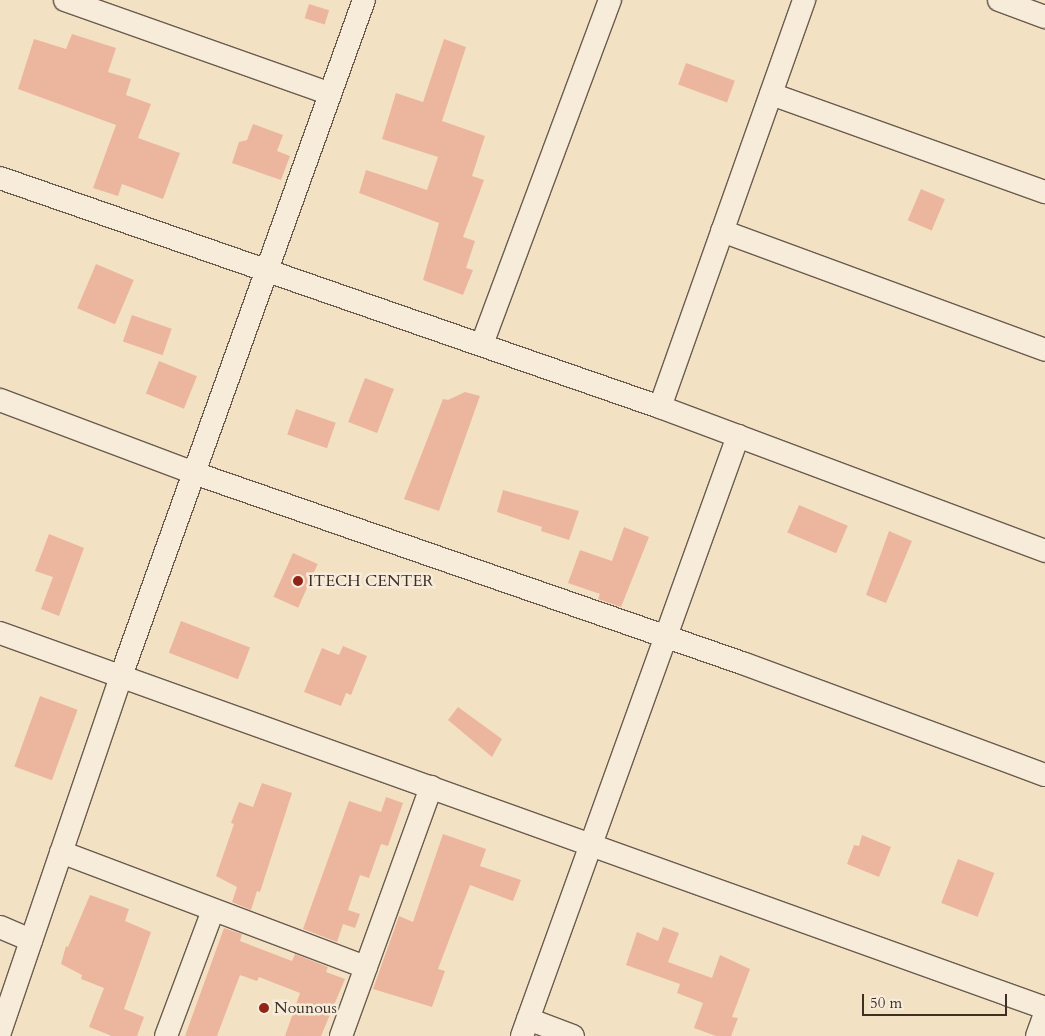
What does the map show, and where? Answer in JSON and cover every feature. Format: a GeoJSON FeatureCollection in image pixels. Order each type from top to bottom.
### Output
{"type":"FeatureCollection","features":[{"type":"Feature","properties":{"kind":"street"},"geometry":{"type":"LineString","coordinates":[[65,0],[330,94]]}},
{"type":"Feature","properties":{"kind":"street"},"geometry":{"type":"LineString","coordinates":[[0,1032],[121,676],[364,0]]}},
{"type":"Feature","properties":{"kind":"street"},"geometry":{"type":"LineString","coordinates":[[482,344],[610,0]]}},
{"type":"Feature","properties":{"kind":"street"},"geometry":{"type":"LineString","coordinates":[[660,407],[804,0]]}},
{"type":"Feature","properties":{"kind":"street"},"geometry":{"type":"LineString","coordinates":[[999,0],[1045,17]]}},
{"type":"Feature","properties":{"kind":"street"},"geometry":{"type":"LineString","coordinates":[[771,94],[1045,192]]}},
{"type":"Feature","properties":{"kind":"street"},"geometry":{"type":"LineString","coordinates":[[0,178],[660,407],[1045,551]]}},
{"type":"Feature","properties":{"kind":"street"},"geometry":{"type":"LineString","coordinates":[[722,231],[1045,350]]}},
{"type":"Feature","properties":{"kind":"street"},"geometry":{"type":"LineString","coordinates":[[0,400],[194,473],[666,637],[1045,775]]}},
{"type":"Feature","properties":{"kind":"street"},"geometry":{"type":"LineString","coordinates":[[573,1036],[525,1027],[738,436]]}},
{"type":"Feature","properties":{"kind":"street"},"geometry":{"type":"LineString","coordinates":[[0,633],[1045,1008]]}},
{"type":"Feature","properties":{"kind":"street"},"geometry":{"type":"LineString","coordinates":[[340,1036],[431,787]]}},
{"type":"Feature","properties":{"kind":"street"},"geometry":{"type":"LineString","coordinates":[[61,852],[366,967]]}},
{"type":"Feature","properties":{"kind":"street"},"geometry":{"type":"LineString","coordinates":[[166,1036],[213,910]]}},
{"type":"Feature","properties":{"kind":"street"},"geometry":{"type":"LineString","coordinates":[[0,927],[32,940]]}},
{"type":"Feature","properties":{"kind":"street"},"geometry":{"type":"LineString","coordinates":[[1037,1036],[1045,1014]]}},
{"type":"Feature","properties":{"kind":"building"},"geometry":{"type":"Polygon","coordinates":[[[309,4],[329,10],[325,24],[305,18],[309,4]]]}},
{"type":"Feature","properties":{"kind":"building"},"geometry":{"type":"Polygon","coordinates":[[[72,34],[116,48],[108,72],[131,79],[126,95],[151,104],[138,138],[180,153],[163,199],[122,184],[118,196],[93,188],[116,125],[18,89],[34,39],[66,49],[72,34]]]}},
{"type":"Feature","properties":{"kind":"building"},"geometry":{"type":"Polygon","coordinates":[[[444,39],[466,47],[442,121],[485,136],[472,176],[484,180],[463,237],[475,241],[466,268],[473,270],[463,295],[423,280],[439,223],[359,193],[366,170],[427,190],[438,157],[382,139],[396,93],[423,102],[444,39]]]}},
{"type":"Feature","properties":{"kind":"building"},"geometry":{"type":"Polygon","coordinates":[[[686,63],[735,81],[727,102],[678,85],[686,63]]]}},
{"type":"Feature","properties":{"kind":"building"},"geometry":{"type":"Polygon","coordinates":[[[253,124],[283,135],[277,151],[290,156],[281,180],[232,163],[239,142],[247,140],[253,124]]]}},
{"type":"Feature","properties":{"kind":"building"},"geometry":{"type":"Polygon","coordinates":[[[921,189],[945,199],[932,230],[908,220],[921,189]]]}},
{"type":"Feature","properties":{"kind":"building"},"geometry":{"type":"Polygon","coordinates":[[[96,264],[134,280],[115,324],[77,308],[96,264]]]}},
{"type":"Feature","properties":{"kind":"building"},"geometry":{"type":"Polygon","coordinates":[[[132,315],[172,329],[163,355],[123,341],[132,315]]]}},
{"type":"Feature","properties":{"kind":"building"},"geometry":{"type":"Polygon","coordinates":[[[159,361],[197,376],[184,409],[146,393],[159,361]]]}},
{"type":"Feature","properties":{"kind":"building"},"geometry":{"type":"Polygon","coordinates":[[[365,378],[394,389],[377,433],[348,422],[365,378]]]}},
{"type":"Feature","properties":{"kind":"building"},"geometry":{"type":"Polygon","coordinates":[[[465,392],[480,396],[439,511],[404,499],[443,399],[448,400],[465,392]]]}},
{"type":"Feature","properties":{"kind":"building"},"geometry":{"type":"Polygon","coordinates":[[[296,409],[336,423],[327,448],[287,435],[296,409]]]}},
{"type":"Feature","properties":{"kind":"building"},"geometry":{"type":"Polygon","coordinates":[[[503,490],[579,511],[569,540],[541,531],[542,527],[497,512],[503,490]]]}},
{"type":"Feature","properties":{"kind":"building"},"geometry":{"type":"Polygon","coordinates":[[[799,505],[848,526],[836,553],[787,533],[799,505]]]}},
{"type":"Feature","properties":{"kind":"building"},"geometry":{"type":"Polygon","coordinates":[[[624,527],[649,537],[621,607],[598,599],[600,594],[568,583],[580,550],[612,561],[624,527]]]}},
{"type":"Feature","properties":{"kind":"building"},"geometry":{"type":"Polygon","coordinates":[[[889,531],[912,541],[886,603],[866,595],[889,531]]]}},
{"type":"Feature","properties":{"kind":"building"},"geometry":{"type":"Polygon","coordinates":[[[49,534],[84,548],[59,616],[41,609],[53,577],[35,571],[49,534]]]}},
{"type":"Feature","properties":{"kind":"building","name":"ITECH CENTER"},"geometry":{"type":"Polygon","coordinates":[[[293,553],[318,564],[298,608],[273,597],[293,553]]]}},
{"type":"Feature","properties":{"kind":"building"},"geometry":{"type":"Polygon","coordinates":[[[181,621],[250,648],[238,679],[169,653],[181,621]]]}},
{"type":"Feature","properties":{"kind":"building"},"geometry":{"type":"Polygon","coordinates":[[[343,646],[367,656],[351,695],[346,693],[341,706],[304,692],[322,648],[339,655],[343,646]]]}},
{"type":"Feature","properties":{"kind":"building"},"geometry":{"type":"Polygon","coordinates":[[[40,696],[78,710],[52,780],[14,766],[40,696]]]}},
{"type":"Feature","properties":{"kind":"building"},"geometry":{"type":"Polygon","coordinates":[[[458,707],[502,739],[492,757],[448,720],[458,707]]]}},
{"type":"Feature","properties":{"kind":"building"},"geometry":{"type":"Polygon","coordinates":[[[262,783],[292,793],[260,892],[257,891],[251,910],[232,902],[237,887],[216,876],[234,824],[231,823],[239,802],[253,807],[262,783]]]}},
{"type":"Feature","properties":{"kind":"building"},"geometry":{"type":"Polygon","coordinates":[[[386,797],[403,803],[388,846],[381,844],[369,878],[360,875],[348,910],[360,914],[355,928],[343,924],[337,942],[303,929],[349,801],[381,812],[386,797]]]}},
{"type":"Feature","properties":{"kind":"building"},"geometry":{"type":"Polygon","coordinates":[[[443,834],[486,849],[480,866],[521,880],[513,901],[470,885],[438,969],[445,971],[432,1007],[373,989],[399,916],[413,922],[443,834]]]}},
{"type":"Feature","properties":{"kind":"building"},"geometry":{"type":"Polygon","coordinates":[[[862,835],[891,847],[879,877],[847,864],[854,845],[859,846],[862,835]]]}},
{"type":"Feature","properties":{"kind":"building"},"geometry":{"type":"Polygon","coordinates":[[[958,859],[994,873],[978,917],[941,903],[958,859]]]}},
{"type":"Feature","properties":{"kind":"building"},"geometry":{"type":"Polygon","coordinates":[[[90,895],[129,909],[125,921],[151,932],[124,1009],[144,1017],[137,1036],[112,1036],[89,1027],[104,988],[81,979],[82,975],[61,964],[66,946],[68,947],[90,895]]]}},
{"type":"Feature","properties":{"kind":"building"},"geometry":{"type":"Polygon","coordinates":[[[663,927],[679,933],[668,962],[712,978],[720,955],[750,969],[732,1017],[738,1018],[731,1036],[716,1036],[694,1028],[703,1003],[677,993],[680,984],[626,965],[637,932],[658,941],[663,927]]]}},
{"type":"Feature","properties":{"kind":"building","name":"Nounous"},"geometry":{"type":"Polygon","coordinates":[[[224,928],[242,934],[240,941],[292,961],[295,954],[328,967],[326,972],[345,979],[321,1036],[285,1036],[300,993],[259,977],[257,981],[240,975],[217,1036],[185,1036],[224,928]]]}},
{"type":"Feature","properties":{"kind":"place","name":"ITECH CENTER"},"geometry":{"type":"Point","coordinates":[298,581]}},
{"type":"Feature","properties":{"kind":"place","name":"Nounous"},"geometry":{"type":"Point","coordinates":[264,1008]}}]}
